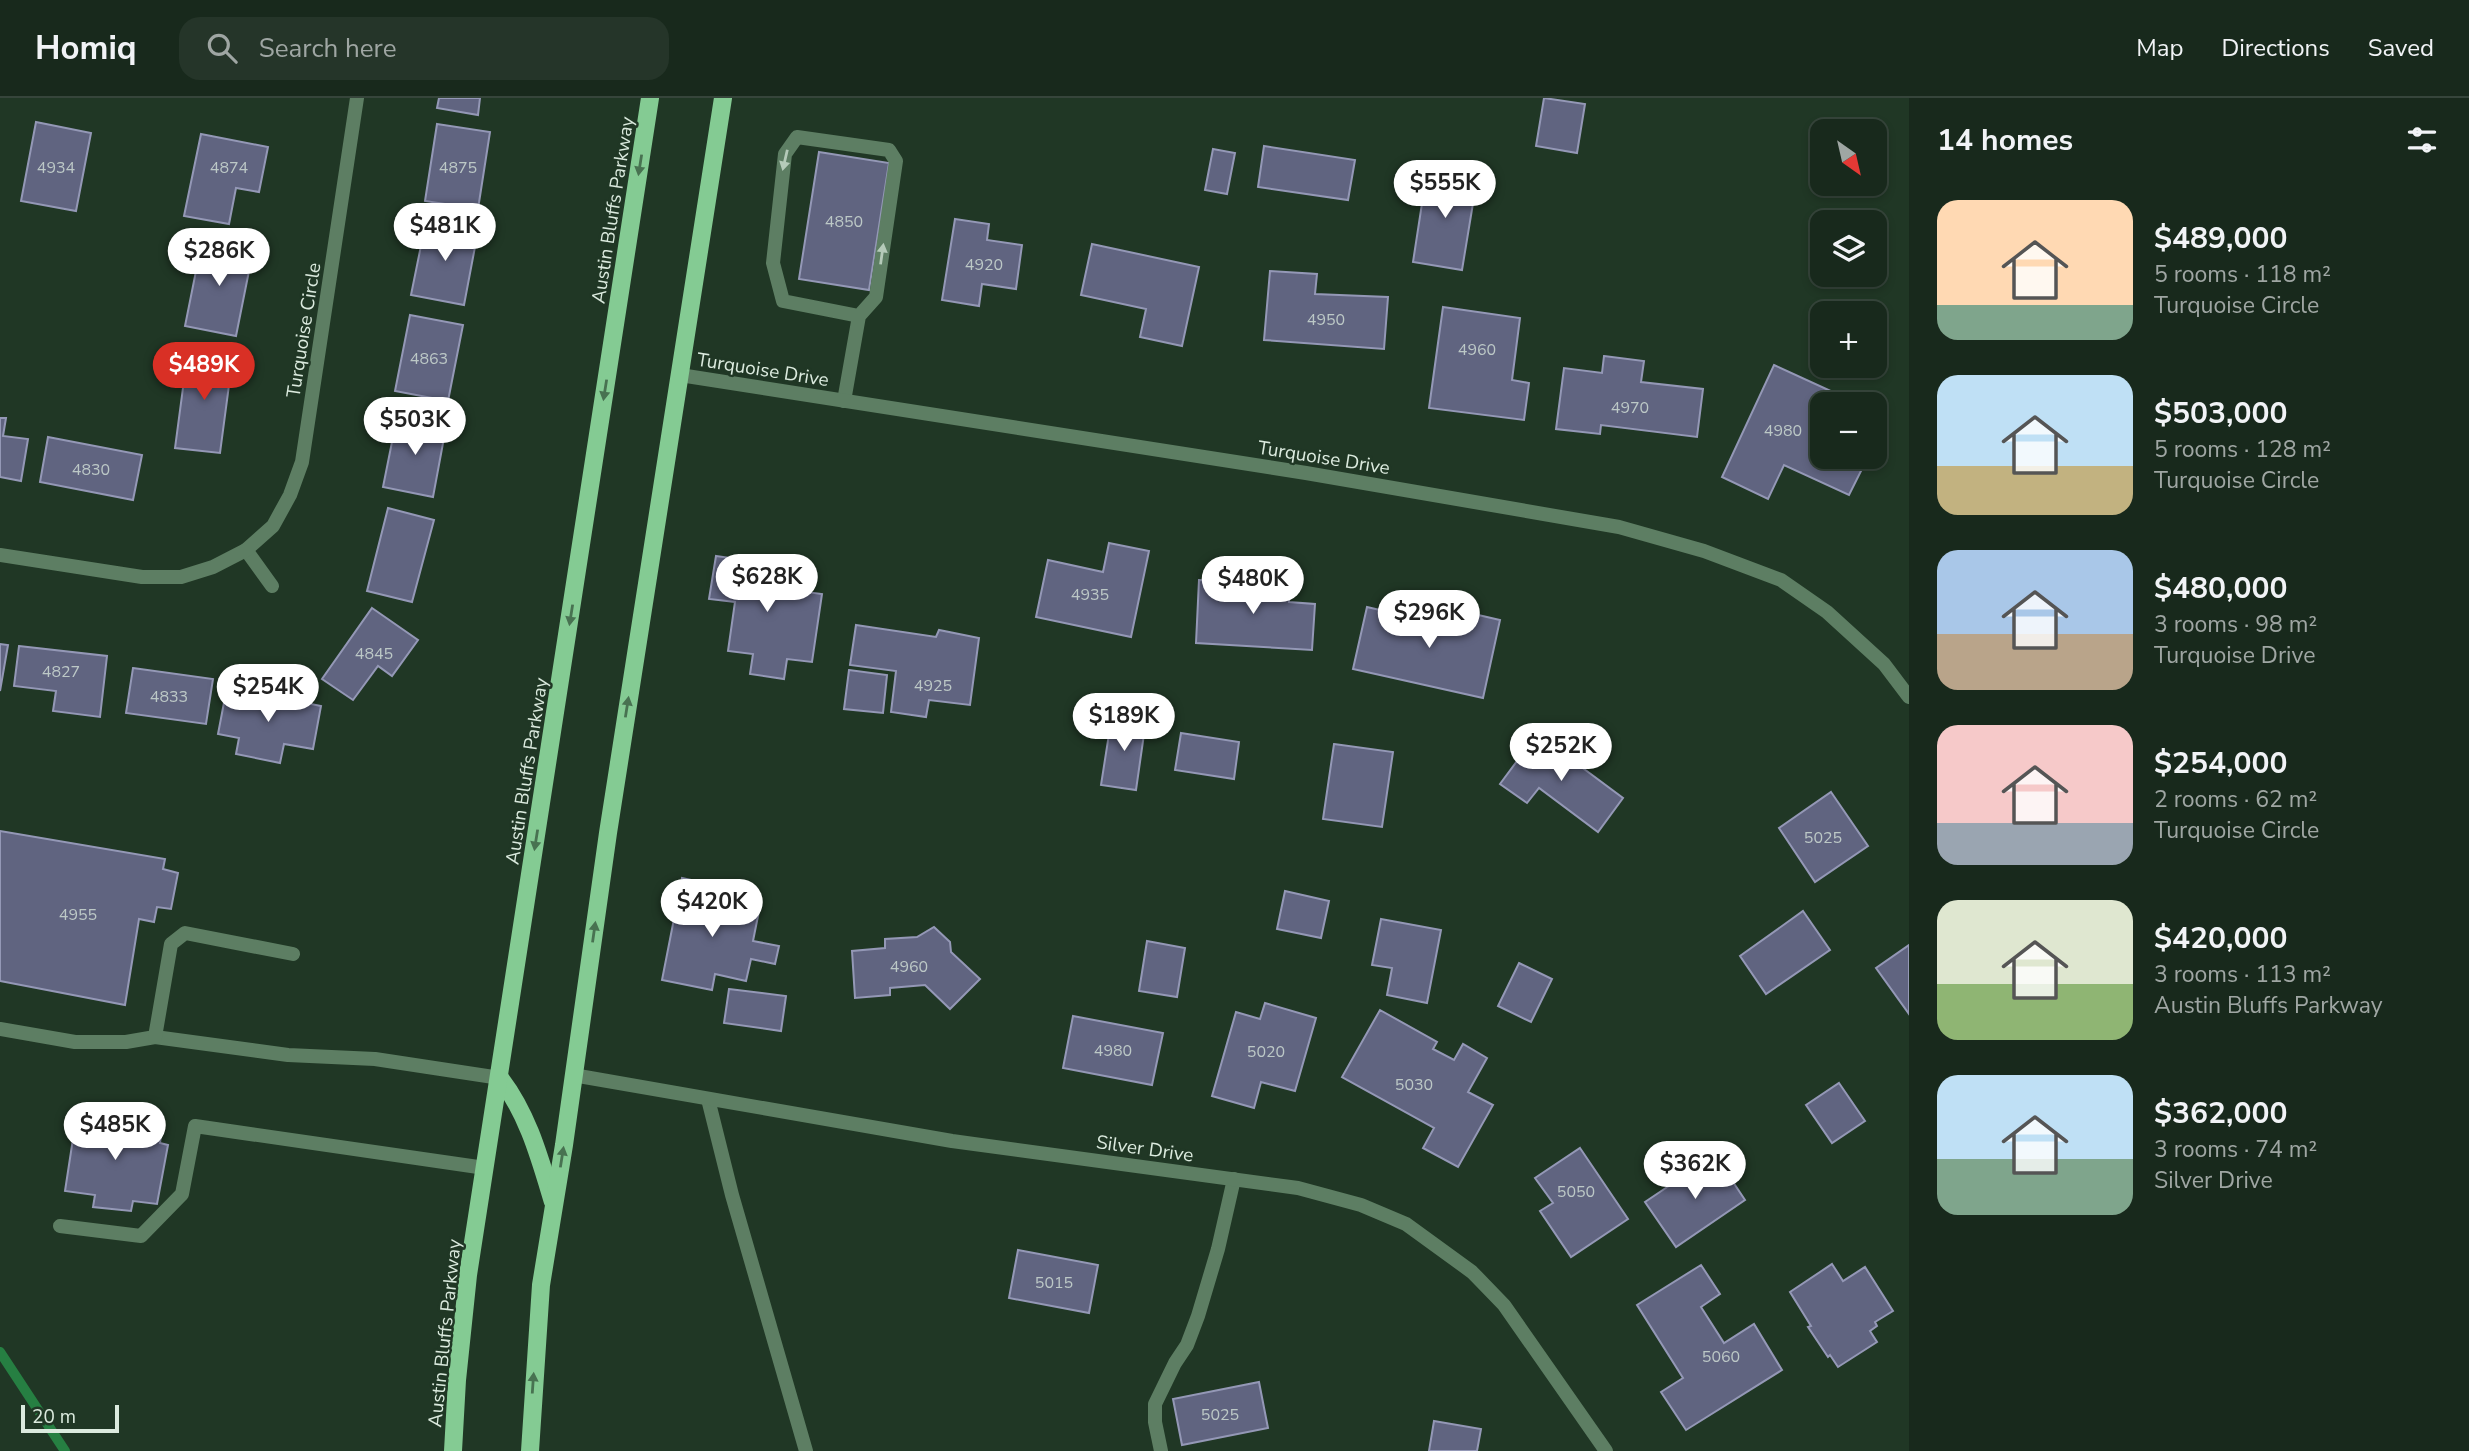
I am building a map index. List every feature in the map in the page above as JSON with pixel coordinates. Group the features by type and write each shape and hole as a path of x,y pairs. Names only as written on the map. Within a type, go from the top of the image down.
{"main road":[{"name":"Austin Bluffs Parkway","path":"453,1451 468,1275 650,98"},
{"path":"530,1451 541,1285 608,833 723,98"},
{"path":"500,1078 514,1096 525,1120 554,1205"}],"street":[{"name":"Turquoise Circle","path":"0,555 142,577 181,577 213,567 246,550 273,526 290,495 302,462 357,98"},
{"path":"844,401 859,316 876,297 895,161 889,150 797,137 785,154 773,263 783,301 859,316"},
{"name":"Turquoise Drive","path":"680,375 1306,473 1631,530 1704,551 1781,580 1827,612 1885,664 1909,697"},
{"path":"246,550 272,586"},
{"path":"155,1037 171,944 185,933 293,954"},
{"path":"0,1029 75,1042 126,1042 155,1037 288,1055 375,1059 500,1078"},
{"name":"Silver Drive","path":"573,1075 952,1141 1298,1188 1361,1205 1406,1224 1472,1272 1504,1305 1606,1451"},
{"path":"708,1099 732,1195 806,1451"},
{"path":"60,1226 141,1237 182,1194 195,1126 485,1168"},
{"path":"1161,1451 1154,1422 1156,1404 1175,1363 1187,1345 1198,1316 1218,1249 1234,1179"}],"building":[{"path":"439,98 480,98 478,115 437,108"},
{"path":"1544,98 1585,104 1577,153 1536,146"},
{"path":"36,122 91,133 76,211 21,201"},
{"path":"437,124 490,132 478,209 425,201"},
{"path":"201,134 268,147 259,192 236,188 229,224 184,216"},
{"path":"1264,146 1355,160 1348,200 1258,187"},
{"path":"1213,149 1235,153 1227,194 1205,190"},
{"path":"819,152 889,163 869,290 799,279"},
{"path":"1427,171 1477,179 1462,270 1413,262"},
{"path":"955,219 989,224 987,240 1022,245 1016,289 982,284 979,306 942,300"},
{"path":"426,221 478,231 464,305 411,295"},
{"path":"202,241 253,251 236,336 185,326"},
{"path":"1092,244 1199,267 1182,346 1140,337 1146,309 1081,295"},
{"path":"1270,271 1317,274 1315,294 1388,297 1384,349 1264,340"},
{"path":"1443,307 1520,318 1512,380 1529,383 1524,420 1429,408"},
{"path":"410,315 463,325 448,401 395,391"},
{"path":"188,350 233,355 220,453 175,448"},
{"path":"1604,356 1644,361 1641,382 1703,389 1697,437 1601,425 1600,434 1556,429 1564,368 1602,373"},
{"path":"1774,365 1833,392 1810,392 1810,469 1862,469 1849,495 1784,465 1768,499 1722,477"},
{"path":"397,417 446,427 433,497 383,487"},
{"path":"0,418 6,418 3,436 28,439 21,481 0,477"},
{"path":"48,437 142,455 133,500 40,482"},
{"path":"388,508 434,520 412,602 367,591"},
{"path":"1109,543 1149,551 1131,637 1036,617 1048,560 1103,572"},
{"path":"716,556 787,566 784,589 822,594 812,662 787,659 784,679 750,674 753,654 728,651 735,602 709,599"},
{"path":"1199,580 1290,585 1289,602 1315,604 1312,650 1196,643"},
{"path":"1367,607 1445,625 1448,608 1500,620 1483,698 1353,669"},
{"path":"372,608 418,640 392,676 378,666 353,700 322,679"},
{"path":"856,625 936,637 939,630 979,638 970,705 929,700 926,717 891,712 896,671 850,665"},
{"path":"0,644 8,645 0,691"},
{"path":"19,646 107,656 100,717 53,711 56,691 14,686"},
{"path":"133,668 213,679 206,724 126,713"},
{"path":"849,670 887,675 883,713 844,709"},
{"path":"227,687 321,706 313,749 284,744 280,763 236,754 239,738 218,734"},
{"path":"1112,715 1146,720 1136,790 1101,785"},
{"path":"1181,733 1239,742 1234,779 1175,770"},
{"path":"1537,734 1623,798 1598,832 1539,788 1527,803 1500,784"},
{"path":"1334,744 1393,752 1382,827 1323,819"},
{"path":"1831,792 1868,846 1815,882 1779,828"},
{"path":"0,831 165,859 163,869 178,873 171,909 157,907 154,922 139,919 125,1005 0,981"},
{"path":"682,878 719,886 716,903 759,911 753,941 779,946 775,964 751,959 746,981 715,974 712,990 662,980"},
{"path":"1285,891 1329,901 1321,938 1277,929"},
{"path":"1803,911 1830,950 1766,994 1740,956"},
{"path":"1381,919 1441,930 1427,1003 1387,995 1392,968 1372,965"},
{"path":"934,927 950,942 951,952 980,979 950,1009 925,985 890,988 890,995 855,998 852,951 885,948 885,939 917,937"},
{"path":"1147,941 1185,948 1177,997 1139,991"},
{"path":"1909,945 1909,1014 1876,968"},
{"path":"1519,963 1552,979 1531,1022 1498,1006"},
{"path":"729,989 786,996 781,1031 724,1023"},
{"path":"1265,1003 1316,1018 1295,1091 1261,1082 1254,1108 1212,1096 1236,1012 1260,1019"},
{"path":"1380,1010 1437,1042 1433,1049 1454,1060 1463,1044 1487,1058 1468,1092 1493,1105 1458,1167 1423,1148 1434,1128 1342,1077"},
{"path":"1073,1016 1163,1033 1152,1085 1063,1068"},
{"path":"1839,1083 1865,1121 1832,1143 1806,1105"},
{"path":"94,1108 127,1114 124,1128 161,1135 160,1143 168,1145 157,1204 133,1201 131,1211 93,1207 95,1195 65,1191 76,1119 91,1121"},
{"path":"1580,1148 1628,1219 1571,1257 1540,1211 1553,1203 1535,1178"},
{"path":"1715,1155 1745,1200 1676,1247 1645,1202"},
{"path":"1018,1250 1098,1265 1089,1313 1009,1298"},
{"path":"1832,1264 1843,1281 1865,1267 1893,1311 1875,1322 1877,1326 1870,1331 1877,1342 1838,1367 1808,1327 1811,1326 1790,1292"},
{"path":"1701,1265 1720,1294 1701,1307 1724,1343 1754,1324 1782,1370 1686,1430 1661,1392 1683,1378 1637,1305"},
{"path":"1259,1382 1268,1428 1182,1445 1173,1399"},
{"path":"1434,1421 1481,1429 1477,1451 1429,1451"}],"waterway":[{"path":"0,1352 65,1451"}]}
